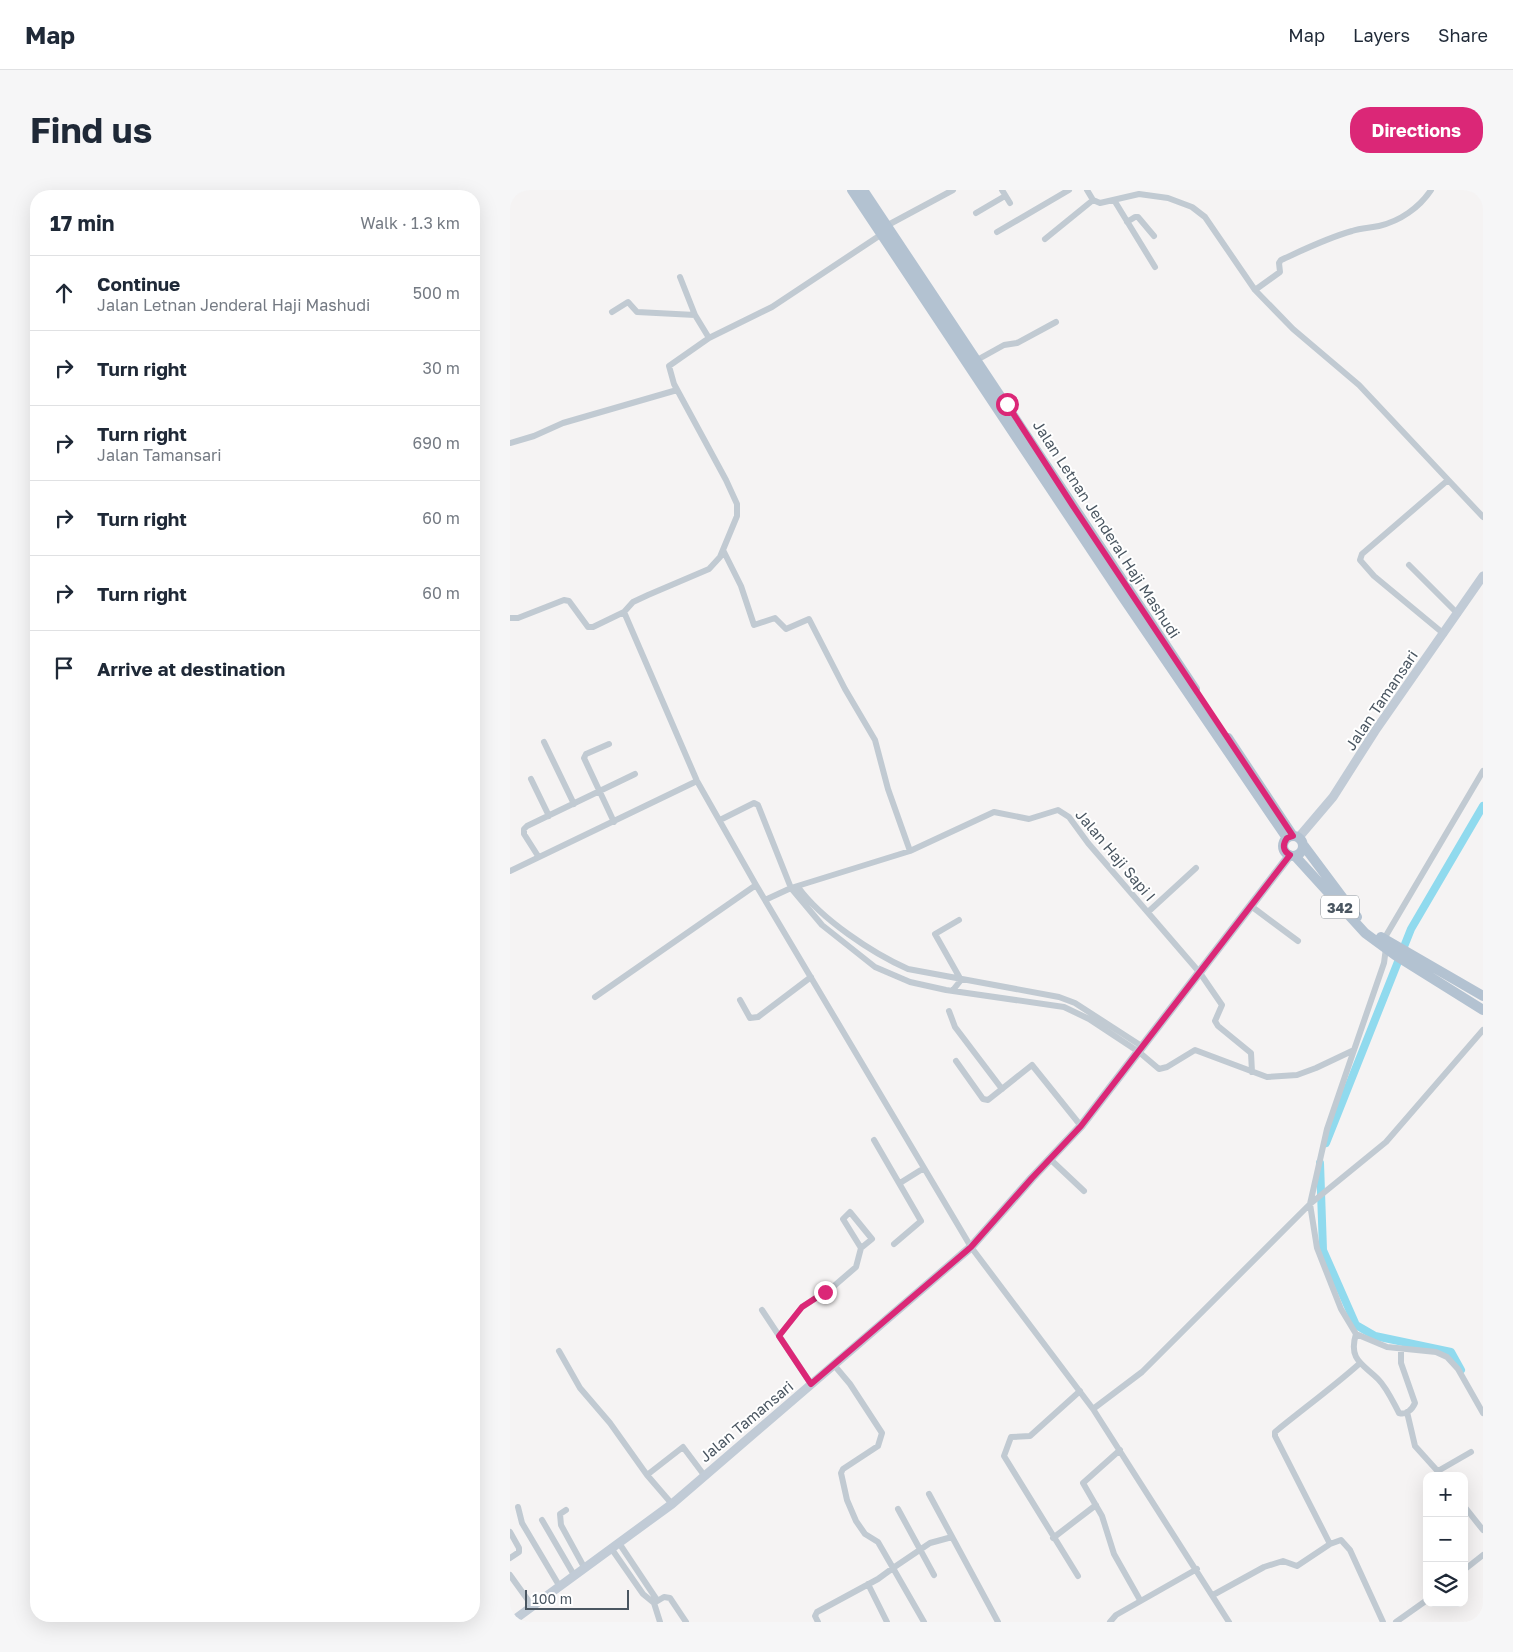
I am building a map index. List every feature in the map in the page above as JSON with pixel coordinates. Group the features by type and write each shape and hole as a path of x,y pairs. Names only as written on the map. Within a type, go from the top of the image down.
{"main road":[{"name":"Jalan Letnan Jenderal Haji Mashudi","path":"852,190 885,230"},
{"name":"Jalan Letnan Jenderal Haji Mashudi","path":"863,190 885,230 1126,594 1296,839 1359,920 1387,945"},
{"name":"Jalan Letnan Jenderal Haji Mashudi","path":"927,294 1007,404 1069,508"},
{"name":"Jalan Tamansari","path":"1296,839 1333,797 1483,576"},
{"path":"1296,839 1301,852 1292,856 1284,850 1296,839"},
{"name":"Jalan Letnan Jenderal Haji Mashudi","path":"1292,856 1353,921 1387,945 1427,969 1483,996"},
{"name":"Jalan Tamansari","path":"511,1622 672,1504 971,1247 1081,1126 1251,906 1292,856"},
{"name":"Jalan Letnan Jenderal Haji Mashudi","path":"1427,969 1483,1010"}],"street":[{"path":"510,618 518,618 564,600 569,601 588,626 593,627 624,612 633,602 709,569 720,557 737,516 737,504 708,445 677,390 669,366 709,338 772,307 885,230 953,190"},
{"path":"997,232 1070,190"},
{"path":"1087,190 1093,200 1100,203 1139,194 1168,198 1192,207 1204,217 1255,290 1293,330 1359,385 1483,516"},
{"path":"1255,290 1280,272 1279,264 1281,260 1312,245 1354,230 1380,226 1403,216 1422,203 1432,190"},
{"path":"976,214 1004,193 1010,203"},
{"path":"1045,239 1093,200"},
{"path":"1114,200 1155,267"},
{"path":"1127,222 1138,217 1154,236"},
{"path":"680,277 695,314 709,338"},
{"path":"612,312 628,302 637,312 695,314"},
{"path":"976,360 1004,345 1017,343 1056,322"},
{"path":"510,443 534,436 563,423 677,390"},
{"path":"1444,634 1374,576 1360,560 1362,554 1448,480"},
{"path":"723,550 741,586 754,625 775,618 786,629 810,619 845,689 875,740 888,789 910,851"},
{"path":"1408,565 1458,614"},
{"path":"624,612 697,781 756,885 971,1247 1093,1409 1229,1622"},
{"path":"544,742 574,804"},
{"path":"609,744 584,756 614,822"},
{"path":"1483,771 1387,945 1384,963 1327,1129 1312,1202 1317,1248 1341,1309 1356,1334 1374,1344 1401,1350 1436,1352 1446,1357 1458,1369 1483,1413"},
{"path":"538,856 524,834 524,829 635,774"},
{"path":"531,779 550,816"},
{"path":"510,870 697,781"},
{"path":"720,820 754,803 758,805 794,888 822,925 875,967 910,982 987,997 1064,1006 1141,1049"},
{"name":"Jalan Haji Sapi I","path":"766,900 794,888 910,851 994,812 1029,819 1058,810 1069,817 1088,842 1200,972 1222,1004 1215,1021 1218,1026 1251,1053 1252,1072"},
{"path":"1148,912 1196,868"},
{"path":"595,997 756,885"},
{"path":"794,888 827,918 894,963 919,973 1020,988 1059,997 1075,1003 1141,1049 1159,1069 1167,1067 1195,1050 1267,1077 1297,1074 1316,1068 1354,1050"},
{"path":"1251,906 1298,941"},
{"path":"959,920 935,934 961,980"},
{"path":"740,1000 750,1018 758,1018 811,977"},
{"path":"953,990 961,980"},
{"path":"949,1011 955,1026 1002,1090"},
{"path":"1093,1409 1142,1372 1312,1202 1386,1142 1483,1030"},
{"path":"956,1060 983,1099 988,1100 1032,1065 1081,1126"},
{"path":"874,1140 921,1221 894,1244"},
{"path":"1050,1159 1084,1191"},
{"path":"900,1183 924,1168"},
{"path":"779,1336 802,1307 834,1286 856,1267 861,1248 872,1239 850,1212 843,1219 861,1248"},
{"path":"762,1310 811,1384"},
{"path":"1356,1334 1354,1348 1359,1364 1379,1380 1399,1413 1407,1412 1415,1403 1402,1368 1401,1350"},
{"path":"558,1350 580,1388 610,1423 647,1476 672,1504"},
{"path":"1330,1544 1274,1436 1290,1420 1328,1392 1359,1364"},
{"path":"834,1365 864,1404 882,1433 878,1446 843,1469 840,1477 856,1521 865,1534 878,1542 924,1622"},
{"path":"1078,1576 1005,1459 1005,1450 1011,1437 1030,1436 1080,1391"},
{"path":"1407,1412 1415,1446 1438,1472"},
{"path":"647,1476 683,1447 704,1475"},
{"path":"1120,1450 1083,1480 1102,1516 1110,1546 1140,1600"},
{"path":"1443,1472 1471,1452"},
{"path":"929,1494 998,1622"},
{"path":"1053,1538 1096,1505"},
{"path":"518,1507 522,1523 560,1587"},
{"path":"898,1509 934,1574"},
{"path":"566,1510 560,1514 561,1525 584,1567"},
{"path":"1468,1511 1483,1530"},
{"path":"542,1520 574,1575"},
{"path":"510,1532 519,1548 519,1552 510,1558"},
{"path":"818,1622 815,1616 816,1612 868,1584 920,1549 952,1537"},
{"path":"1214,1596 1264,1566 1283,1561 1296,1566 1330,1544 1342,1540 1381,1621"},
{"path":"615,1545 643,1594 655,1602 660,1622"},
{"path":"1468,1567 1483,1555"},
{"path":"1110,1622 1116,1615 1140,1600 1197,1570"},
{"path":"510,1575 533,1607"},
{"path":"868,1584 888,1622"},
{"path":"655,1602 664,1597 670,1598 686,1622"},
{"path":"1396,1622 1423,1603"}],"waterway":[{"path":"1326,1143 1411,929 1483,806"},
{"path":"1320,1163 1323,1250 1356,1325 1375,1336 1451,1352 1461,1370"}],"route":[{"path":"825,1292 802,1307 779,1336 811,1384 971,1247 1081,1126 1290,855 1286,853 1283,845 1287,838 1293,836 1007,404"}]}
